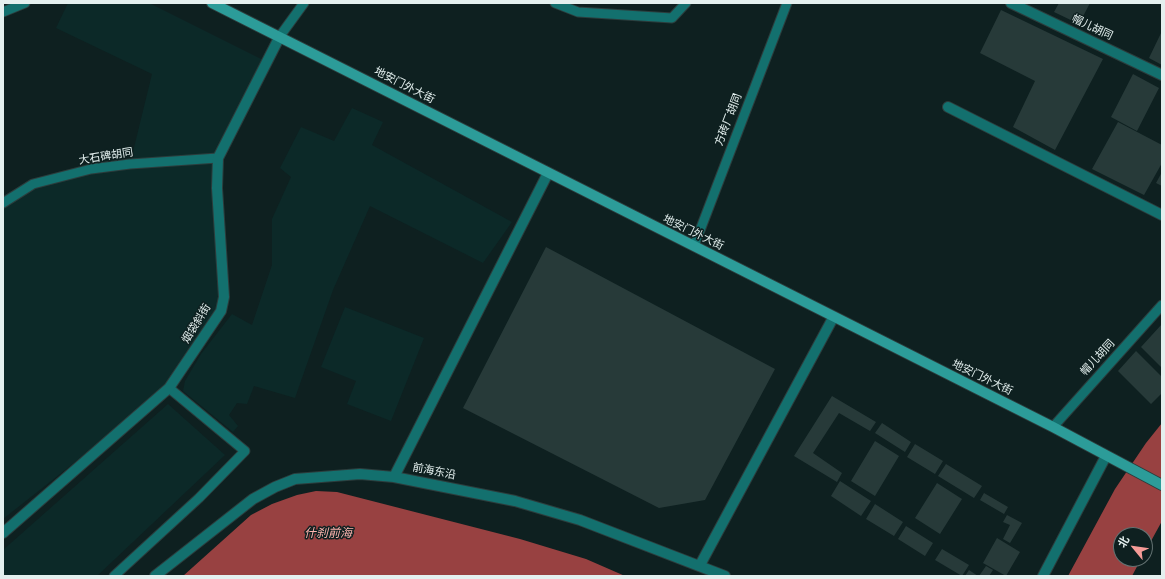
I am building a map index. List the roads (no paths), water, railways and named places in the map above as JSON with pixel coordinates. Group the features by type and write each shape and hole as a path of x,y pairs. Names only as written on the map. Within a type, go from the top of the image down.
{"main road":[{"name":"地安门外大街","path":"212,3 280,36 833,318 1053,427 1162,485"}],"street":[{"name":"帽儿胡同","path":"1011,3 1162,75"},
{"name":"烟袋斜街","path":"3,533 169,388 221,311 224,297 217,188 218,158 280,36"},
{"path":"948,107 1162,215"},
{"path":"394,477 548,173"},
{"path":"700,565 833,318"},
{"path":"1043,576 1106,456"},
{"name":"前海东沿","path":"155,576 252,499 275,487 295,479 360,474 394,477 515,502 572,518 700,565 725,576"}],"lane":[{"path":"3,12 25,3"},
{"path":"280,36 304,3"},
{"path":"554,3 578,12 672,18 686,3"},
{"name":"方砖厂胡同","path":"694,246 787,3"},
{"name":"大石碑胡同","path":"3,203 33,184 90,169 130,164 218,158"},
{"name":"帽儿胡同","path":"1053,427 1162,305"},
{"path":"114,576 199,498 245,451 169,388"}],"water":[{"path":"1162,423 1162,521 1153,537 1153,527 1113,527 1113,567 1137,567 1132,576 1068,576 1115,489 1146,443"},
{"name":"什刹前海","path":"316,491 337,492 520,539 586,559 625,576 183,576 251,515 272,504 297,495"}]}
